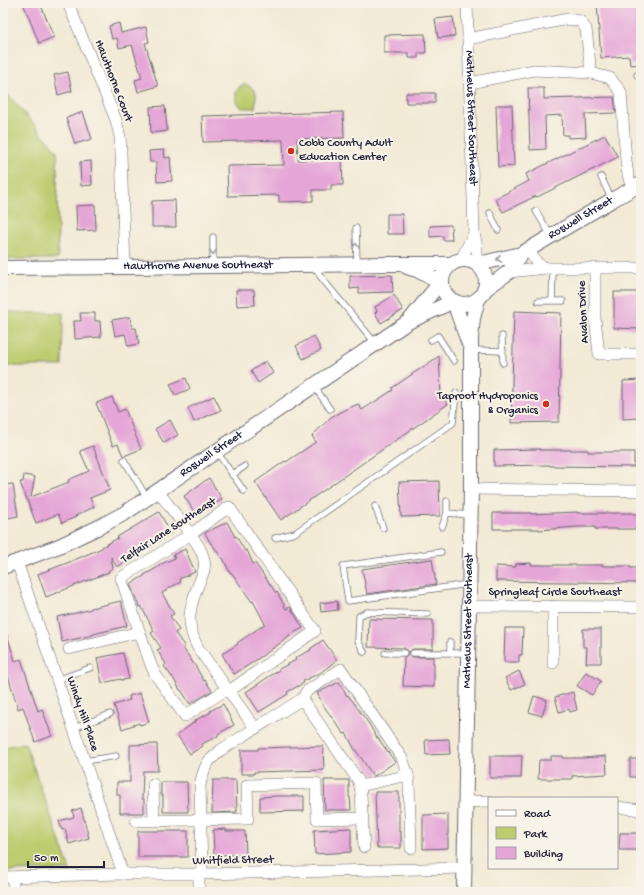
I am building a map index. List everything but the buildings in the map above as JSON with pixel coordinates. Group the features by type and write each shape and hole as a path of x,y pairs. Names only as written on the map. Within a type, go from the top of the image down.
{"street":[{"name":"Hawthorne Court","path":"68,3 116,120 120,137 125,267"},
{"name":"Mathews Street Southeast","path":"467,3 474,233 477,247 477,264"},
{"path":"468,39 568,19 580,21 586,29 591,73"},
{"path":"470,82 534,70 591,73 610,78 621,92 628,175 636,187"},
{"name":"Roswell Street","path":"477,264 525,252 636,187"},
{"name":"Mathews Street Southeast","path":"456,262 474,233"},
{"path":"525,252 538,264 550,269"},
{"name":"Roswell Street","path":"481,294 509,272 525,252"},
{"path":"467,260 477,264 481,268 486,278 486,284 481,294 473,302 467,303 455,301 447,295 444,290 442,279 444,274 456,262 467,260"},
{"name":"Hawthorne Avenue Southeast","path":"3,268 456,262"},
{"name":"Hawthorne Avenue Southeast","path":"393,264 417,270 434,279 442,279"},
{"path":"509,272 550,269 641,268"},
{"name":"Avalon Drive","path":"595,269 595,318 599,354 641,354"},
{"name":"Roswell Street","path":"408,322 442,279"},
{"name":"Mathews Street Southeast","path":"464,892 471,489 471,350 472,325 481,294"},
{"name":"Mathews Street Southeast","path":"455,301 457,311 471,350"},
{"name":"Roswell Street","path":"3,567 79,538 125,513 408,322 455,301"},
{"path":"471,489 641,491"},
{"path":"153,495 190,534 202,554 205,566 204,573 193,598 189,614 191,631 198,648 255,728"},
{"name":"Telfair Lane Southeast","path":"229,507 315,631 228,690 185,716 155,674 139,632 120,578 190,534 229,507"},
{"name":"Windy Hill Place","path":"17,562 123,874"},
{"name":"Springleaf Circle Southeast","path":"469,606 641,606"},
{"path":"553,606 553,663"},
{"path":"69,649 139,632"},
{"path":"199,892 201,821 200,785 205,768 209,761 221,750 302,699 307,691 341,669 402,758 408,775 411,848"},
{"path":"302,699 358,780 360,786 364,847"},
{"path":"360,786 408,775"},
{"path":"136,822 248,819 247,785 316,783 317,819 362,818"},
{"path":"153,784 154,821"},
{"path":"466,802 488,801"},
{"path":"618,807 641,810"},
{"name":"Whitfield Street","path":"8,877 464,868"},
{"path":"8,877 13,892"}],"lane":[{"path":"601,177 612,200"},
{"path":"536,211 551,237"},
{"path":"490,213 498,230"},
{"path":"356,228 356,264"},
{"path":"213,237 213,266"},
{"path":"315,265 320,276 376,344"},
{"path":"550,269 552,301"},
{"path":"538,301 563,301"},
{"path":"431,340 438,336 454,360"},
{"path":"502,336 503,363"},
{"path":"471,350 503,351"},
{"path":"314,386 330,408"},
{"path":"276,538 295,532 453,423 456,393"},
{"path":"216,452 244,492"},
{"path":"124,460 153,495"},
{"path":"232,475 245,466"},
{"path":"442,527 447,513 447,501"},
{"path":"375,506 383,528"},
{"path":"447,513 470,515"},
{"path":"442,552 343,566 348,601 469,584"},
{"path":"446,579 447,587"},
{"path":"364,652 358,641 359,616 367,612 428,614"},
{"path":"450,642 450,653"},
{"path":"385,653 404,653"},
{"path":"413,653 468,653"},
{"path":"57,680 90,668"},
{"path":"74,728 110,714"},
{"path":"84,761 116,756"}],"green space":[{"path":"245,84 256,92 255,108 242,108 236,101 236,92 240,86"},
{"path":"3,89 57,151 58,259 3,259"},
{"path":"3,312 63,313 62,366 3,366"},
{"path":"25,743 70,870 3,871 3,747"}],"place":[{"name":"Cobb County Adult Education Center","path":"291,151"},
{"name":"Taproot Hydroponics & Organics","path":"546,404"}]}
